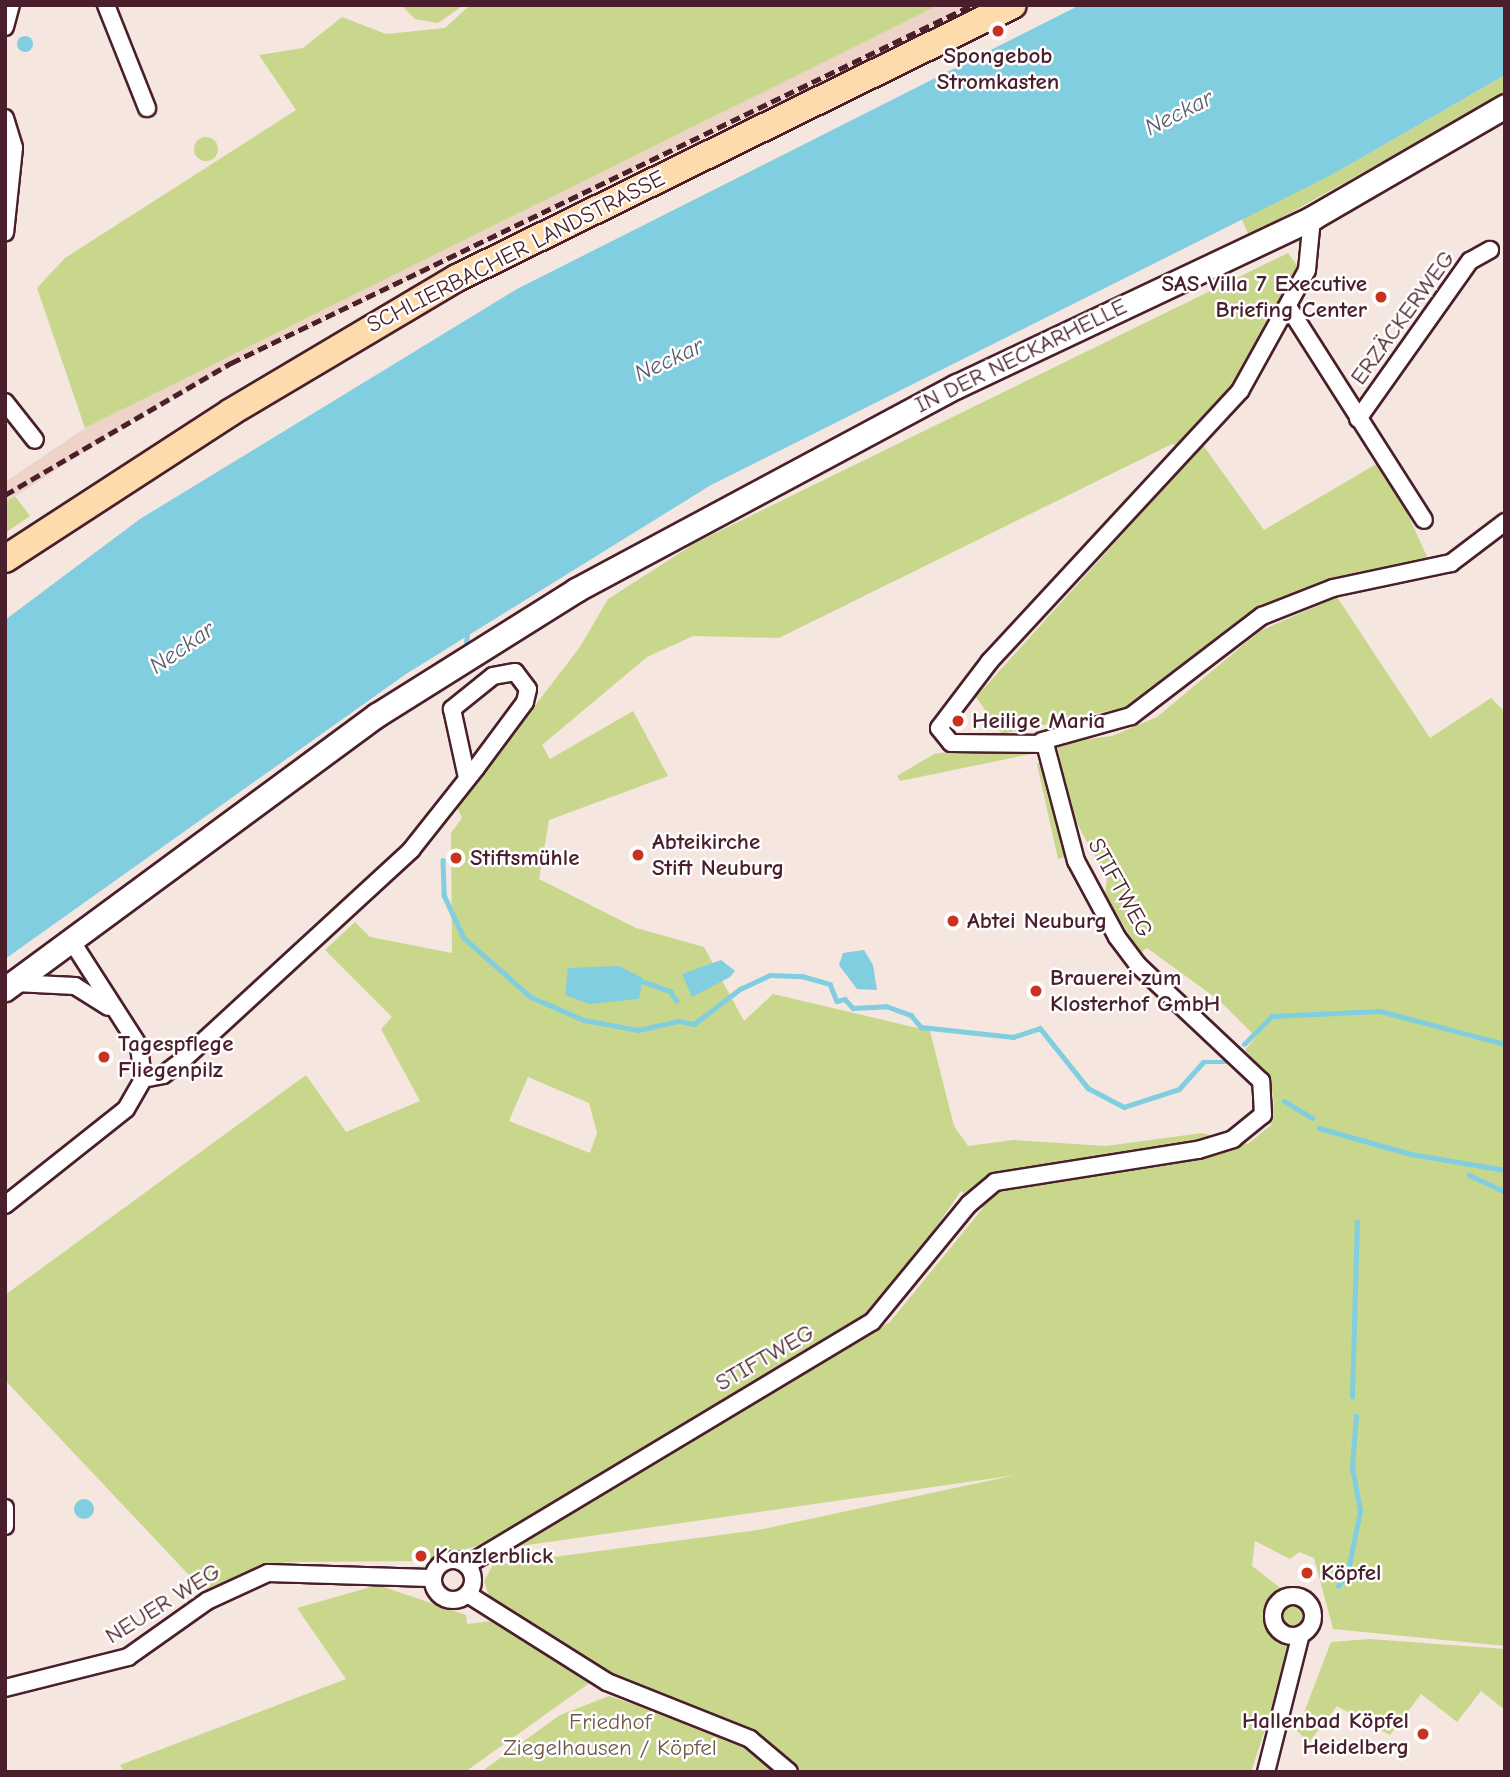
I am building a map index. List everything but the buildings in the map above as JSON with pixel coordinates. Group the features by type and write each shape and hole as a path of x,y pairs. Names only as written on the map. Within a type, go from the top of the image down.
{"main road":[{"name":"SCHLIERBACHER LANDSTRASSE","path":"5,559 435,290 1013,5"},
{"name":"IN DER NECKARHELLE","path":"9,986 377,715 576,590 932,398 1312,218 1505,106"}],"street":[{"path":"5,27 11,5"},
{"path":"106,5 147,108"},
{"path":"5,118 14,148 5,233"},
{"path":"1312,218 1313,253 1289,308 1221,415 990,661 939,728 942,739 958,744 1042,741 1139,712 1270,612 1333,588 1451,563 1505,522"},
{"name":"ERZÄCKERWEG","path":"1358,419 1470,261 1490,250"},
{"name":"ERZÄCKERWEG","path":"1289,308 1424,520"},
{"path":"5,402 35,440"},
{"path":"143,1079 163,1075 184,1059 370,891 467,778 525,702 523,677 505,671 454,704 453,729 467,778"},
{"name":"STIFTWEG","path":"430,1578 447,1563 467,1565 872,1322 968,1205 995,1182 1198,1150 1233,1139 1260,1119 1267,1102 1261,1081 1138,965 1117,937 1076,861 1042,741"},
{"path":"5,1205 125,1109 143,1079 142,1056 71,940"},
{"path":"9,986 75,986 118,1014"},
{"path":"5,1508 5,1526"},
{"path":"467,1565 473,1579 468,1595"},
{"name":"NEUER WEG","path":"5,1688 117,1661 225,1590 274,1571 430,1578"},
{"path":"430,1578 445,1595 468,1595 607,1682 750,1739 789,1772"},
{"path":"1271,1770 1301,1634"}],"shaded area":[{"path":"939,5 982,5 243,360 139,416 5,503 5,482 85,428"}],"green space":[{"path":"401,5 464,5 438,23 415,19"},
{"path":"470,5 939,5 85,428 37,288 65,258 296,110 259,55 303,48 342,17 386,34 445,28"},
{"path":"1505,75 1505,93 1249,236 1241,217 1335,173"},
{"path":"206,137 215,140 218,149 215,158 206,161 197,158 194,149 197,140"},
{"path":"1288,253 1299,268 1236,383 1182,447 1172,444 779,638 693,636 647,657 542,745 550,759 633,711 668,776 549,820 539,879 636,928 704,947 744,1021 773,994 930,1031 954,1126 968,1146 1013,1140 1106,1146 1202,1133 1248,1144 1271,1125 1274,1103 1270,1077 1245,1050 1256,1037 1220,1001 1147,948 1140,953 1105,894 1107,879 1070,810 1057,743 1112,736 1157,717 1260,631 1337,597 1430,738 1491,698 1505,712 1505,1646 1333,1629 1314,1558 1299,1552 1290,1559 1255,1541 1252,1566 1283,1590 1269,1601 1265,1623 1291,1651 1251,1772 801,1772 751,1732 615,1680 489,1596 484,1581 493,1565 758,1530 1016,1475 500,1549 890,1322 983,1208 961,1191 902,1277 868,1312 487,1543 426,1561 285,1562 204,1591 5,1380 5,1295 306,1075 346,1132 420,1101 381,1029 392,1017 325,950 355,922 370,937 452,953 451,833 462,818 457,807 580,647 608,599 697,542","holes":["528,1077 589,1103 597,1133 590,1153 509,1121"]},
{"path":"1203,445 1264,530 1383,460 1429,561 1336,577 1252,613 1126,707 1002,734 976,697"},
{"path":"15,496 30,516 5,533 5,503"},
{"path":"984,746 1036,753 900,781 897,776 934,754"},
{"path":"1042,761 1065,857 1058,859 1037,764"},
{"path":"378,1585 466,1615 467,1624 501,1620 595,1679 465,1772 124,1772 120,1765 346,1679 297,1608"},
{"path":"1289,1605 1297,1605 1304,1612 1304,1620 1297,1627 1289,1627 1282,1620 1282,1612"},
{"path":"1370,1639 1505,1649 1505,1710 1481,1691 1457,1722 1421,1694 1390,1735 1337,1706 1309,1742 1297,1731 1331,1642"},
{"name":"Friedhof Ziegelhausen / Köpfel","path":"609,1696 735,1739 779,1772 481,1772 560,1715"}],"water":[{"name":"Neckar","path":"1080,5 1505,5 1505,75 1335,173 711,485 406,674 5,959 5,620 140,519 517,289"},
{"path":"25,36 33,44 25,52 17,44"},
{"path":"864,950 873,965 877,990 857,989 839,965 843,953"},
{"path":"721,960 735,971 730,977 692,997 682,974"},
{"path":"619,966 643,978 639,999 589,1004 565,995 568,968"},
{"path":"84,1499 91,1502 94,1509 91,1516 84,1519 77,1516 74,1509 77,1502"}],"waterway":[{"path":"466,642 467,636"},
{"path":"443,860 444,895 464,938 531,997 584,1020 638,1030 679,1021 694,1024 740,989 770,975 802,976 830,984 837,1001 845,999 853,1008 886,1006 911,1015 921,1027 1013,1037 1040,1028 1088,1088 1124,1107 1179,1089 1203,1062 1226,1062"},
{"path":"644,982 670,991 677,1001"},
{"path":"1244,1044 1272,1016 1380,1011 1505,1044"},
{"path":"1284,1101 1312,1118"},
{"path":"1319,1128 1411,1154 1505,1170"},
{"path":"1469,1175 1505,1192"},
{"path":"1352,1397 1357,1222"},
{"path":"1338,1586 1347,1576 1360,1511 1352,1467 1356,1416"}],"railway":[{"path":"5,495 231,363 972,5"}],"place":[{"name":"Spongebob Stromkasten","path":"998,31"},
{"name":"SAS Villa 7 Executive Briefing Center","path":"1381,297"},
{"name":"Heilige Maria","path":"958,721"},
{"name":"Abteikirche Stift Neuburg","path":"638,855"},
{"name":"Stiftsmühle","path":"456,858"},
{"name":"Abtei Neuburg","path":"953,921"},
{"name":"Brauerei zum Klosterhof GmbH","path":"1036,991"},
{"name":"Tagespflege Fliegenpilz","path":"104,1057"},
{"name":"Kanzlerblick","path":"421,1556"},
{"name":"Köpfel","path":"1307,1573"},
{"name":"Hallenbad Köpfel Heidelberg","path":"1423,1734"}]}
